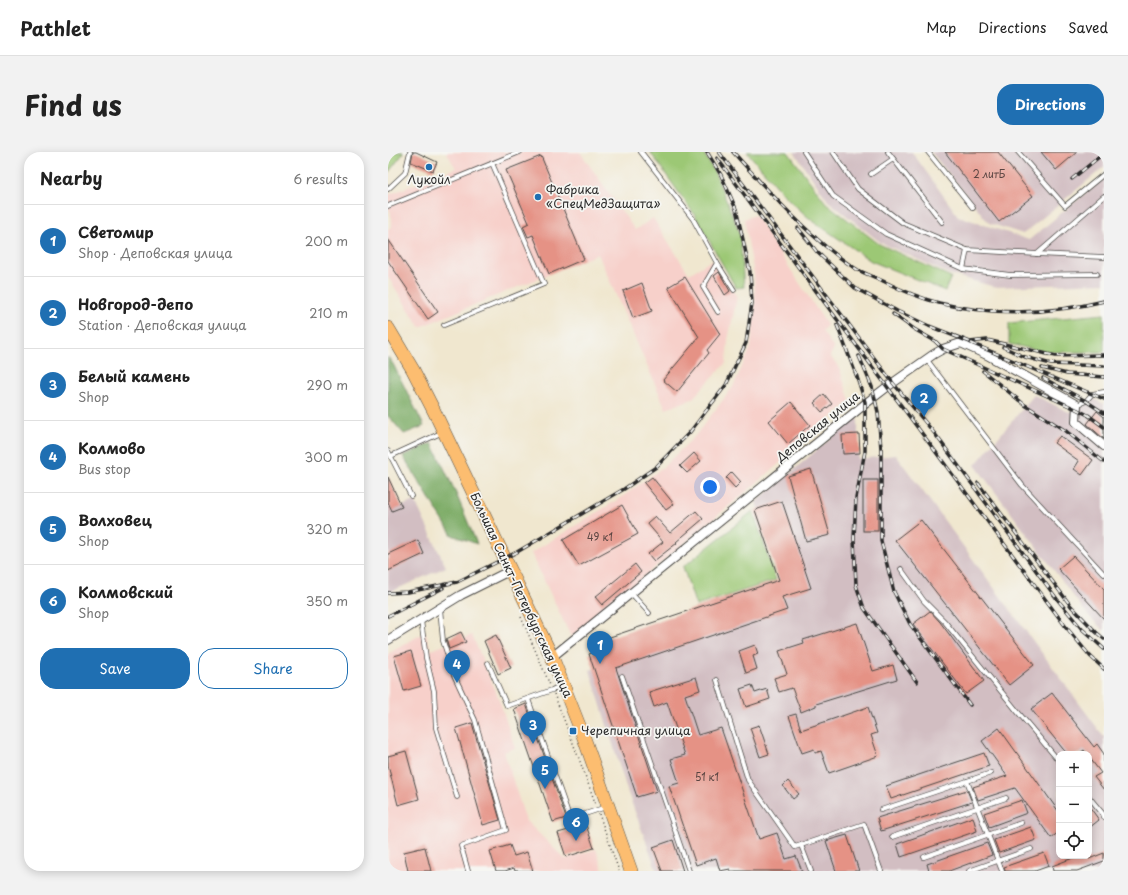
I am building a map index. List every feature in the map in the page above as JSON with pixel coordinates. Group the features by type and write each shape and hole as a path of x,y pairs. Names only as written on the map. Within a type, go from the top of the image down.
{"main road":[{"name":"Большая Санкт-Петербургская улица","path":"388,328 413,370 444,432 552,657 558,687 582,732 603,808 631,871"}],"street":[{"name":"Деповская улица","path":"552,657 865,404 887,387 943,349 961,343 987,355 1078,405"},
{"path":"1078,405 1076,422 1104,446"},
{"path":"388,640 461,595 511,570"}],"lane":[{"path":"388,189 405,172 410,152"},
{"path":"388,206 520,152"},
{"path":"641,152 693,219 717,263 734,290"},
{"path":"804,152 833,196 886,234 963,269 1010,275 1097,274"},
{"path":"833,152 858,188 903,223 967,250 1104,258"},
{"path":"888,152 942,222"},
{"path":"928,152 972,208"},
{"path":"1018,152 1065,206 1104,174"},
{"path":"871,174 893,159"},
{"path":"444,325 544,284 492,163"},
{"path":"1037,254 1104,196"},
{"path":"963,269 967,250"},
{"path":"717,263 703,287 718,312"},
{"path":"927,360 1022,486 1104,574"},
{"path":"1078,405 1092,394 1104,392"},
{"path":"391,456 444,432"},
{"path":"388,451 411,496"},
{"path":"901,569 924,601 945,622 1056,758"},
{"path":"631,593 649,613"},
{"path":"440,608 443,641 454,675 475,720 506,830 461,846 468,871"},
{"path":"421,620 426,658 434,691 436,728 457,796"},
{"path":"488,662 507,706 558,687"},
{"path":"622,676 689,871"},
{"path":"717,680 748,780 795,847 864,824 881,871"},
{"path":"528,699 570,819 603,808"},
{"path":"881,810 991,773"},
{"path":"968,781 1002,871"},
{"path":"892,837 1006,798"},
{"path":"1092,801 1104,816"},
{"path":"924,857 1021,824"},
{"path":"801,845 811,871"},
{"path":"969,871 1031,849"}],"path":[{"path":"521,617 558,687 578,756 603,808 619,871"}],"shaded area":[{"path":"446,152 580,152 635,230 653,218 689,274 712,260 737,297 728,340 726,363 692,399 666,409 598,254 420,327 388,277 388,229 391,227 391,213 388,207 388,195 456,168"},
{"path":"794,152 912,152 958,216 1029,240 1104,178 1104,283 995,287 949,274 880,242 828,201"},
{"path":"931,152 1104,152 1104,167 1023,234 989,223"},
{"path":"755,215 827,325 822,331 834,348 830,356 839,367 850,401 765,476 571,637 531,553 622,497 661,469 695,436 733,387 751,347 755,303 754,274 744,219"},
{"path":"1034,395 1071,413 1094,399 1104,404 1104,631 1087,614 975,465"},
{"path":"858,415 858,459 896,455 1104,737 1104,871 657,871 628,793 590,670 784,599 756,502"},
{"path":"388,477 402,506 415,501 446,567 388,593"},
{"path":"425,632 431,650 472,635 499,699 515,748 504,752 526,821 565,859 596,849 603,871 388,871 388,654"}],"green space":[{"path":"388,152 403,152 388,173"},
{"path":"650,152 703,152 715,173 740,234 744,287 736,288 694,214"},
{"path":"747,152 788,152 826,203 879,244 951,277 945,291 871,261 810,219 786,197"},
{"path":"1104,314 1104,352 1046,352 1009,344 1009,323"},
{"path":"388,357 424,426 404,434 388,416"},
{"path":"432,443 455,491 477,544 452,535 403,456"},
{"path":"753,511 776,580 696,606 683,567"}],"building":[{"path":"413,152 437,162 433,171 411,162"},
{"path":"945,152 998,152 1033,196 999,222"},
{"path":"1041,152 1077,152 1056,170"},
{"name":"Фабрика «СпецМедЗащита»","path":"541,156 584,259 549,274 533,235 528,237 523,226 529,223 506,170"},
{"path":"388,239 438,312 428,319 388,261"},
{"path":"719,272 730,291 725,295 714,276"},
{"path":"685,277 720,334 707,350 709,353 677,392 663,380 699,337 668,287"},
{"path":"642,283 652,311 633,318 623,291"},
{"path":"824,394 832,404 822,412 814,403"},
{"path":"791,402 810,425 788,444 769,421"},
{"path":"1097,411 1104,417 1104,439 1087,424"},
{"path":"859,434 860,453 843,454 842,435"},
{"path":"1060,436 1093,460 1082,475 1074,469 1079,461 1054,443"},
{"path":"694,453 701,461 687,473 680,466"},
{"path":"811,469 830,535 806,541 788,476"},
{"path":"732,472 741,482 735,488 726,478"},
{"path":"388,477 402,507 392,511 388,502"},
{"path":"652,477 674,504 666,510 644,483"},
{"path":"863,480 878,480 878,531 863,531"},
{"path":"782,501 811,588 782,597 787,610 616,668 657,791 637,797 589,654 607,647 604,639 779,580 755,510"},
{"path":"622,505 638,534 579,566 563,540"},
{"path":"696,511 703,519 676,542 677,543 654,561 648,554 663,542 647,523 655,516 670,533"},
{"path":"921,520 1034,665 1009,685 895,540"},
{"path":"418,540 424,554 388,571 388,554"},
{"path":"1073,556 1104,589 1104,619 1058,569"},
{"path":"635,564 641,572 602,605 595,597"},
{"path":"930,611 984,681 966,694 913,624"},
{"path":"857,623 873,671 893,665 897,679 816,704 816,706 801,712 792,688 779,692 774,678 787,674 779,651 804,643 803,640"},
{"path":"461,632 466,642 449,649 446,639"},
{"path":"496,635 511,668 498,674 484,641"},
{"path":"755,645 758,654 753,656 757,669 746,673 739,651"},
{"path":"411,651 421,686 404,691 394,656"},
{"path":"696,677 700,690 685,695 698,735 721,728 759,839 777,833 786,859 796,856 802,871 730,871 730,869 720,871 716,858 696,865 669,786 679,783 671,759 685,755 667,702 654,707 649,692"},
{"path":"752,685 755,693 767,689 770,699 746,707 740,689"},
{"path":"1052,693 1094,747 1097,744 1104,754 1104,790 1094,777 1101,773 1092,761 1092,751 1065,751 1031,709"},
{"path":"526,704 566,818 553,822 514,709"},
{"path":"868,707 877,733 871,735 878,756 829,773 821,751 815,753 814,749 802,753 789,716 796,714 801,730"},
{"path":"472,723 500,820 483,825 456,728"},
{"path":"759,725 769,754 760,757 750,728"},
{"path":"999,728 1056,808 1056,834 1051,838 1015,788 978,800 973,787 1007,776 982,741"},
{"path":"406,751 419,799 398,805 388,765 388,756"},
{"path":"984,753 989,766 891,799 886,786"},
{"path":"788,781 799,794 793,799 783,786"},
{"path":"967,790 972,802 881,831 877,818"},
{"path":"1022,800 1027,813 989,827 984,813"},
{"path":"1092,810 1099,820 1092,826"},
{"path":"973,817 977,831 901,857 897,844"},
{"path":"586,825 594,848 566,857 558,833"},
{"path":"1031,827 1036,840 999,853 994,840"},
{"path":"847,835 859,871 836,871 826,841"},
{"path":"673,840 683,871 662,871 653,847"},
{"path":"987,843 992,855 949,871 929,871 927,864"},
{"path":"510,845 514,856 527,852 533,871 515,871 514,868 505,871 496,871 490,851"},
{"path":"425,847 431,871 408,871 404,852"},
{"path":"1044,853 1049,866 1035,871 1005,871 1004,867"},
{"path":"1104,853 1104,861 1077,871 1053,871 1052,866 1070,859 1092,858"}],"railway":[{"path":"388,593 408,592 457,582 517,552 624,489 656,467 690,432 726,385 746,343 752,303 750,272 736,209 721,175 707,152"},
{"path":"719,152 893,383 935,434 1057,599 1081,628 1104,649"},
{"path":"733,152 788,212 832,252 858,270 911,294 939,303 1001,312 1063,309 1104,301"},
{"path":"1072,179 1104,153"},
{"path":"717,158 1066,627 1090,656 1104,669"},
{"path":"798,228 817,252 855,288 897,311 929,326 970,342 987,340 1056,356 1104,355"},
{"path":"893,314 939,345"},
{"path":"837,325 865,402 865,451 856,498 854,538 856,585 864,608 917,682"},
{"path":"935,341 943,349 1076,409 1088,415 1104,427"},
{"path":"971,343 1104,399"},
{"path":"1003,347 1025,357 1051,364 1104,366"},
{"path":"859,356 872,387 878,412 881,449 881,541 894,592 910,624 970,705"},
{"path":"1042,368 1067,374 1104,377"},
{"path":"983,371 1025,405 1066,431 1104,462"},
{"path":"1043,378 1086,401 1104,413"},
{"path":"978,483 1071,606 1104,639"},
{"path":"388,616 443,588"}],"place":[{"name":"Лукойл","path":"429,167"},
{"name":"Фабрика «СпецМедЗащита»","path":"538,197"},
{"name":"Новгород-депо","path":"924,417"},
{"name":"Светомир","path":"600,664"},
{"name":"Колмово","path":"457,683"},
{"name":"Черепичная улица","path":"573,731"},
{"name":"Белый камень","path":"533,744"},
{"name":"Волховец","path":"545,789"},
{"name":"Колмовский","path":"576,841"}]}
